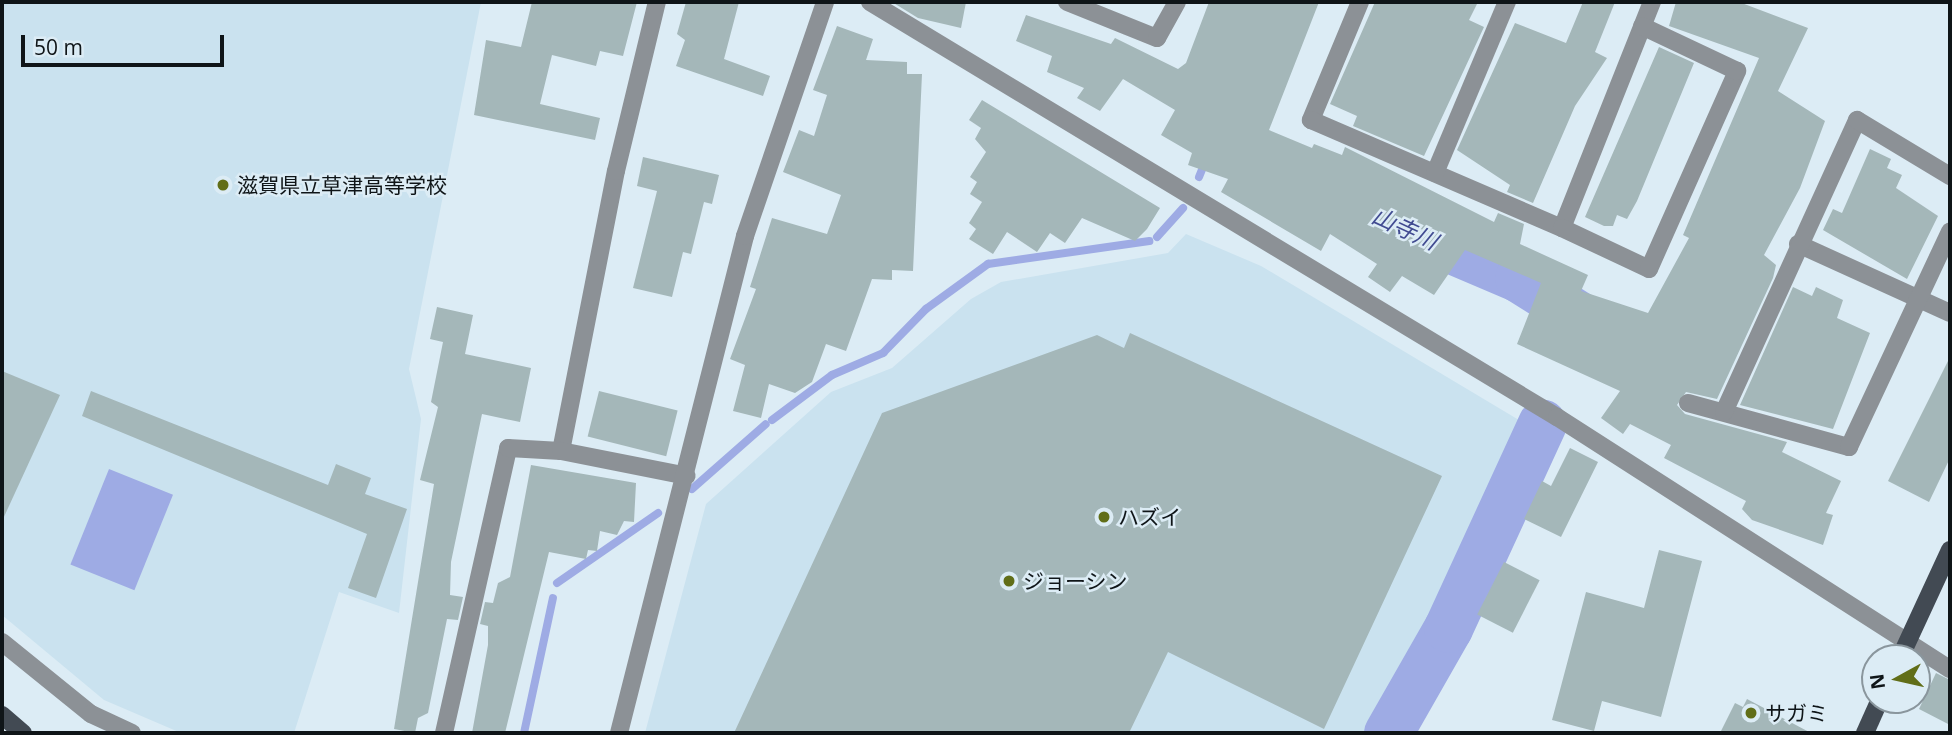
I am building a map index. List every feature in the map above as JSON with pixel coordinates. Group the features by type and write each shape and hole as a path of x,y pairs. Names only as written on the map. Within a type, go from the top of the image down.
{"main road":[{"path":"1907,644 1950,550"},
{"path":"1865,733 1874,714"},
{"path":"2,715 23,733"}],"street":[{"path":"561,451 657,2"},
{"path":"619,733 687,476 746,236 825,2"},
{"path":"870,2 1557,417 1891,644"},
{"path":"1067,2 1157,38 1177,2"},
{"path":"1360,2 1311,120 1562,228 1649,269 1737,71 1642,26"},
{"path":"1434,173 1507,2"},
{"path":"1562,228 1652,2"},
{"path":"1724,412 1798,244 1857,120 1950,176"},
{"path":"1688,403 1849,447 1950,230"},
{"path":"1798,244 1921,297 1950,313"},
{"path":"444,733 508,448 561,451 687,476"},
{"path":"2,642 91,714 132,733"},
{"path":"1931,662 1950,669"}],"shaded area":[{"name":"滋賀県立草津高等学校","path":"2,2 481,2 409,369 421,419 399,613 339,592 294,733 181,733 104,700 2,615"},
{"path":"1186,234 1261,266 1529,426 1378,733 645,733 706,504 831,392 892,368 971,299 1001,282 1168,253"}],"water":[{"path":"109,469 173,495 134,590 70,564"}],"building":[{"path":"532,2 637,2 623,56 600,51 596,66 552,55 540,104 600,118 595,140 474,115 486,40 521,47"},
{"path":"686,2 739,2 724,59 770,76 763,96 676,66 685,40 677,34"},
{"path":"892,2 966,2 961,28 918,18"},
{"path":"1209,2 1319,2 1269,130 1312,148 1314,144 1342,155 1345,147 1494,222 1498,213 1524,224 1520,244 1588,275 1581,291 1648,313 1689,238 1683,235 1759,58 1669,26 1676,2 1739,2 1808,28 1778,91 1825,121 1800,188 1764,255 1776,265 1773,278 1717,399 1686,392 1677,405 1685,414 1787,442 1782,452 1841,481 1826,513 1833,515 1823,545 1752,520 1742,509 1746,501 1664,458 1671,445 1630,424 1623,434 1601,418 1620,391 1517,344 1541,283 1465,250 1434,295 1402,276 1390,292 1368,277 1377,264 1330,234 1321,251 1221,192 1228,179 1188,165 1192,153 1161,135 1175,110 1123,79 1100,111 1077,98 1084,88 1047,72 1052,56 1016,41 1026,15 1111,44 1115,38 1178,69 1186,63"},
{"path":"1375,2 1478,2 1469,20 1484,27 1424,156 1353,126 1357,116 1330,104"},
{"path":"1583,2 1615,2 1595,52 1607,58 1575,106 1533,203 1507,192 1510,185 1457,150 1515,23 1566,43"},
{"path":"837,26 873,39 866,60 907,62 907,74 922,74 913,271 892,270 892,280 872,279 846,351 826,344 812,382 795,393 769,384 761,418 733,411 745,365 730,359 756,289 750,287 772,218 827,234 841,195 783,172 799,130 814,136 827,95 813,90"},
{"path":"1659,47 1694,63 1637,201 1627,219 1617,215 1613,226 1604,226 1585,217"},
{"path":"982,100 1160,208 1147,229 1135,241 1082,218 1065,243 1050,233 1037,252 1007,232 993,254 969,239 976,229 969,223 982,202 970,194 977,182 970,177 986,152 975,139 981,128 969,120"},
{"path":"1870,149 1891,159 1887,168 1902,175 1896,188 1938,216 1907,279 1823,230 1833,209 1842,213"},
{"path":"643,157 719,175 712,204 704,202 691,254 683,252 672,297 633,288 657,191 637,186"},
{"path":"1793,287 1812,296 1816,287 1843,300 1837,318 1870,333 1833,429 1740,405"},
{"path":"437,307 473,315 465,354 531,368 520,422 482,414 451,562 450,595 463,597 458,620 447,619 428,713 418,718 415,733 394,729 434,484 420,480 438,407 431,402 443,342 430,339"},
{"path":"1130,333 1442,476 1324,729 1168,652 1129,733 734,733 882,413 1097,335 1124,348"},
{"path":"1950,357 1950,458 1929,502 1888,481"},
{"path":"2,371 60,395 3,519 2,519"},
{"path":"91,391 328,485 336,464 371,478 365,494 407,509 376,598 348,588 367,534 82,416"},
{"path":"599,391 678,411 666,456 588,437"},
{"path":"1570,448 1598,462 1561,537 1524,519 1542,481 1551,486"},
{"path":"531,465 636,483 634,522 624,521 617,535 600,531 597,551 588,550 586,559 549,552 505,733 472,733 488,645 488,626 480,624 485,602 493,603 498,583 510,577"},
{"path":"1659,550 1702,561 1661,717 1602,701 1594,731 1552,720 1586,592 1644,608"},
{"path":"1504,562 1540,580 1513,633 1477,615"},
{"path":"1936,673 1950,680 1950,725 1929,714 1931,714 1931,684"},
{"name":"サガミ","path":"1747,699 1811,733 1720,733 1735,703 1743,707"}],"waterway":[{"path":"1199,177 1205,162"},
{"path":"1157,237 1183,208"},
{"name":"山寺川","path":"1402,228 1519,278 1581,317"},
{"path":"772,420 832,375 883,353 926,309 988,264 1149,241"},
{"path":"692,489 766,424"},
{"name":"山寺川","path":"1388,733 1448,628 1542,424"},
{"path":"557,583 658,513"},
{"path":"524,733 553,598"}],"place":[{"name":"滋賀県立草津高等学校","path":"223,185"},
{"name":"ハズイ","path":"1104,517"},
{"name":"ジョーシン","path":"1009,581"},
{"name":"サガミ","path":"1751,713"}]}
